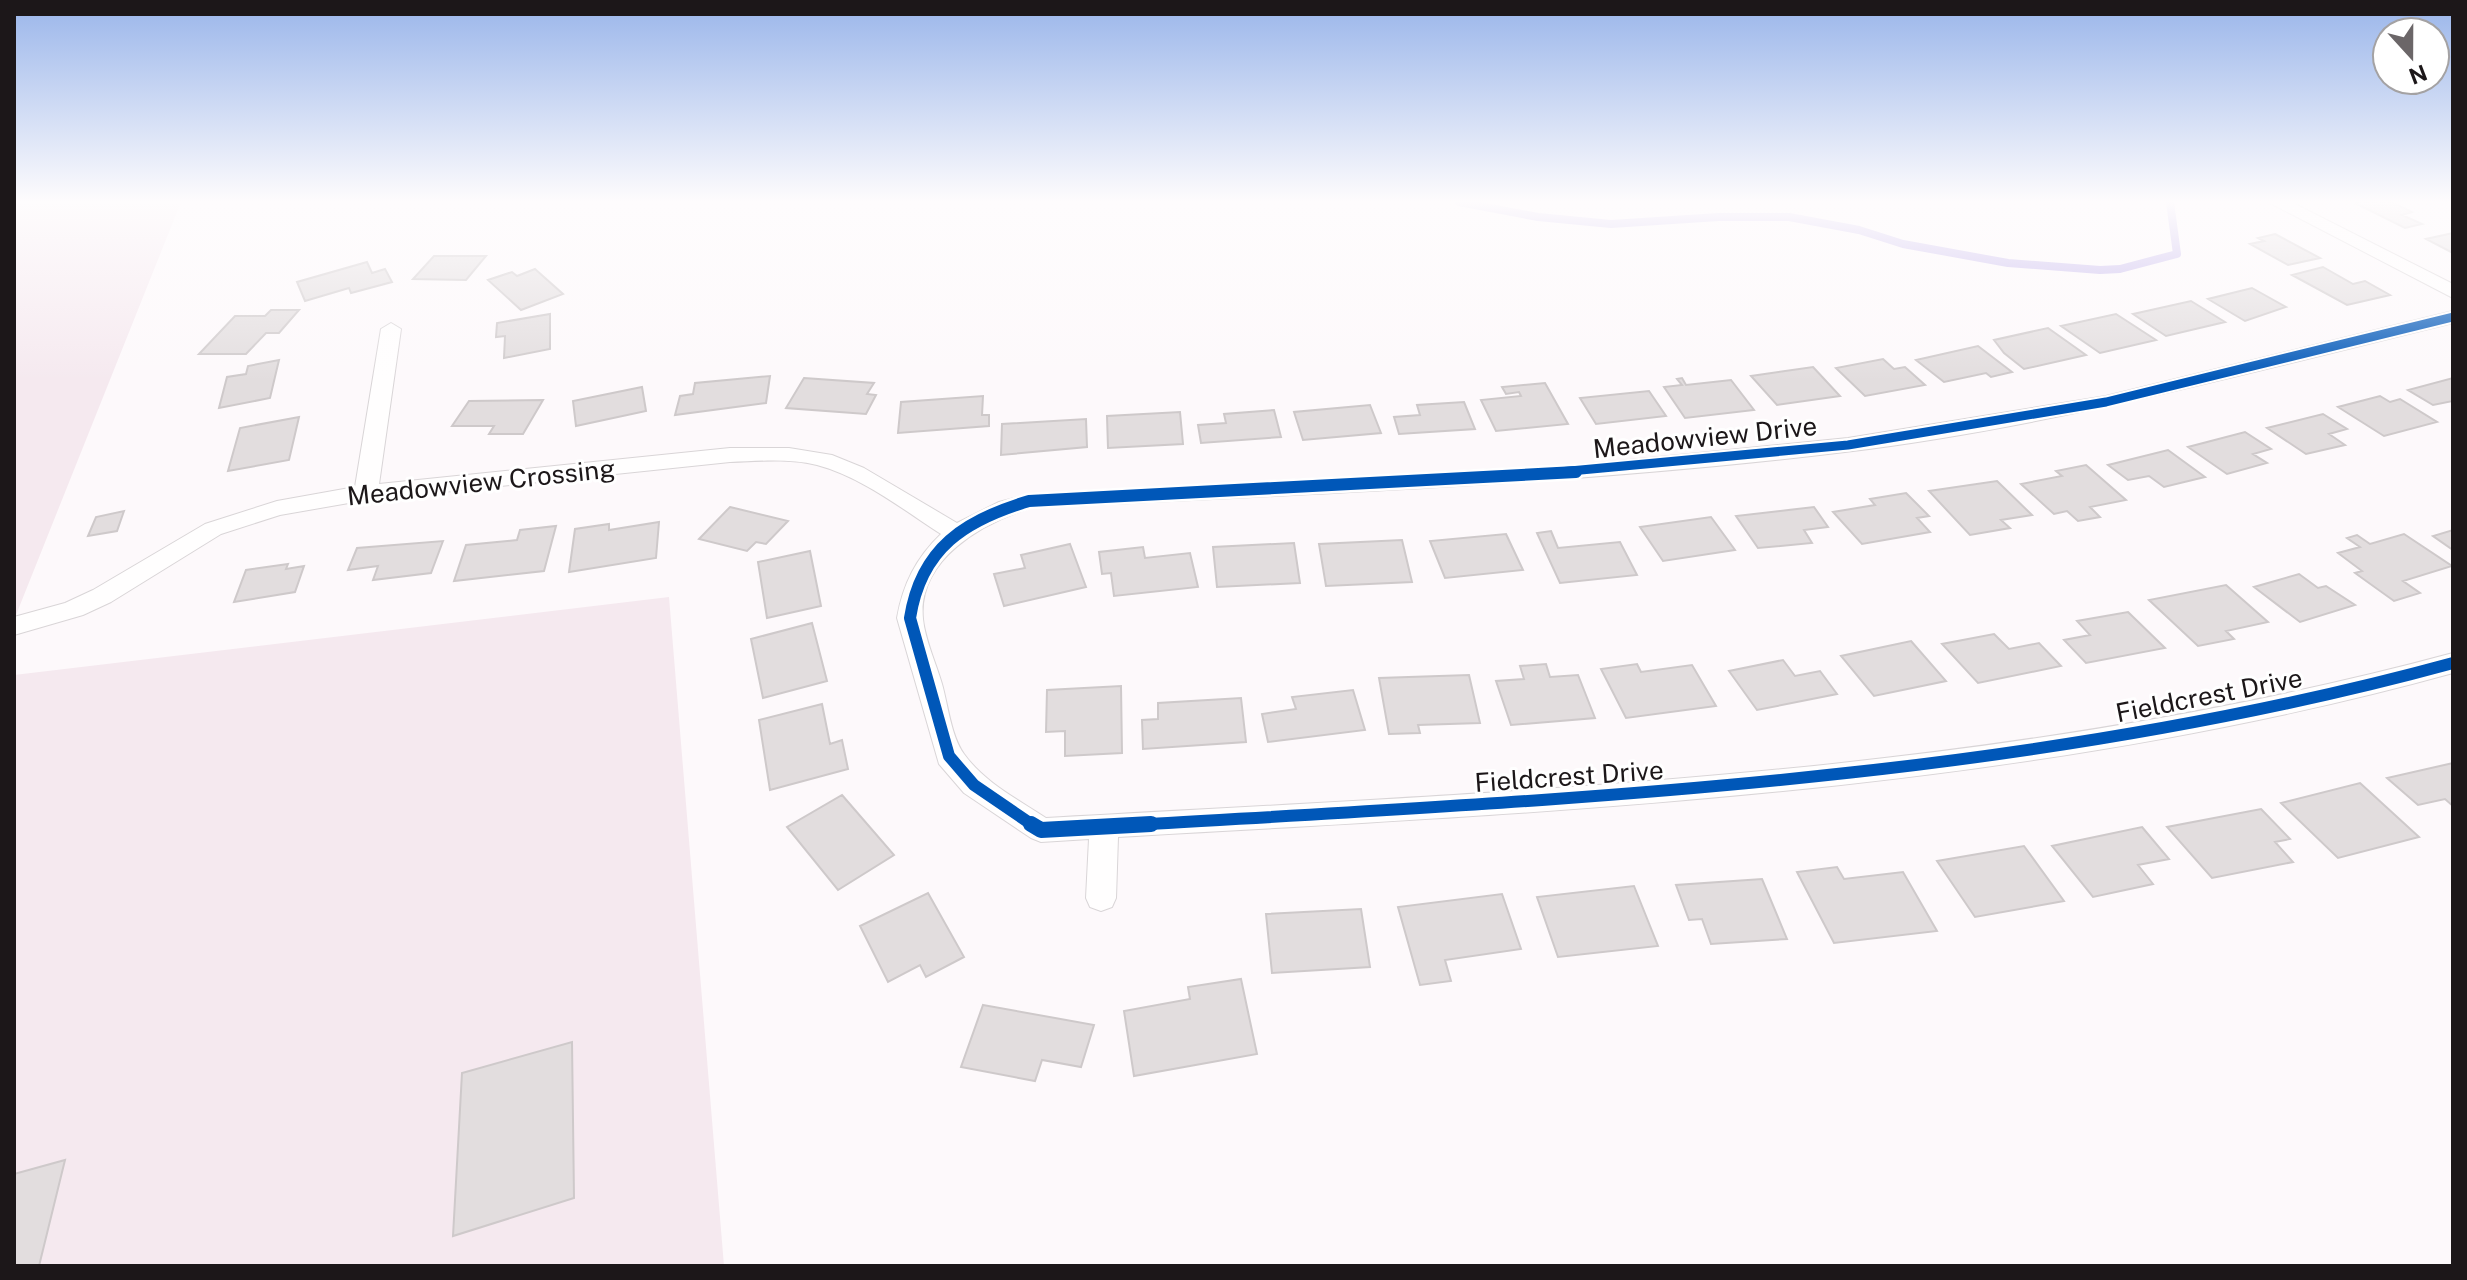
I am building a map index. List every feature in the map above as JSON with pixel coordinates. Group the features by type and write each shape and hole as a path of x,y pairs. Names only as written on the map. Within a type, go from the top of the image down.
{"street":[{"path":"2394,262 2453,292"},
{"name":"Meadowview Drive","path":"956,533 1006,507 1074,497 1580,472 1848,445 2106,402 2453,317"},
{"path":"366,493 391,329"},
{"name":"Meadowview Crossing","path":"14,626 74,609 102,596 213,529 277,508 366,493 730,455 775,454 825,460 875,484 956,533"},
{"name":"Fieldcrest Drive","path":"956,533 930,557 911,595 910,618 949,756 974,785 1041,830 1595,797 1901,768 2184,724 2453,663"},
{"path":"1101,898 1104,826"}],"shaded area":[{"path":"14,262 157,262 14,620"},
{"path":"669,597 724,1266 14,1266 14,675"}],"building":[{"path":"367,262 372,273 385,269 392,282 351,293 349,288 305,301 297,282"},
{"path":"429,262 481,262 466,280 413,279"},
{"path":"2323,267 2353,284 2365,281 2390,295 2347,305 2292,275"},
{"path":"535,269 563,294 521,310 488,280 512,272 517,276"},
{"path":"2252,288 2286,307 2245,321 2208,299"},
{"path":"2191,301 2225,322 2166,336 2133,314"},
{"path":"271,310 299,310 279,333 266,333 246,354 199,354 235,316 265,316"},
{"path":"550,314 550,349 504,358 505,336 496,337 497,323"},
{"path":"2116,314 2156,340 2100,353 2061,326"},
{"path":"2048,328 2086,355 2024,369 1994,340"},
{"path":"1978,346 2012,372 1991,377 1986,373 1944,382 1916,360"},
{"path":"1883,359 1894,369 1905,367 1925,385 1865,396 1836,368"},
{"path":"279,360 270,398 219,408 227,377 246,374 248,366"},
{"path":"1813,367 1840,396 1777,405 1751,376"},
{"path":"770,376 766,403 675,415 680,396 693,394 695,383"},
{"path":"804,378 874,383 867,394 876,395 866,414 786,408"},
{"path":"1682,378 1686,385 1731,380 1754,410 1685,418 1664,387 1682,385 1677,379"},
{"path":"2453,378 2453,401 2433,405 2408,390"},
{"path":"1545,383 1568,424 1496,431 1481,400 1521,396 1519,392 1506,394 1502,387"},
{"path":"642,387 646,411 576,426 573,401"},
{"path":"1649,391 1666,416 1596,424 1580,398"},
{"path":"983,396 982,415 989,415 989,426 898,433 901,402"},
{"path":"2380,396 2390,402 2400,399 2437,422 2384,436 2338,407"},
{"path":"543,400 523,434 489,434 494,426 452,426 469,401"},
{"path":"1464,402 1475,429 1399,434 1394,417 1420,415 1417,405"},
{"path":"1370,405 1381,433 1303,440 1294,412"},
{"path":"1274,410 1281,437 1201,443 1198,425 1226,423 1224,414"},
{"path":"1180,412 1183,444 1108,448 1107,416"},
{"path":"2323,414 2347,429 2329,434 2345,445 2306,454 2267,428"},
{"path":"299,417 289,460 228,471 240,428"},
{"path":"1086,419 1087,447 1001,455 1002,424"},
{"path":"2245,432 2271,449 2253,454 2267,463 2227,474 2188,447"},
{"path":"2168,450 2205,477 2164,487 2149,476 2128,480 2108,465"},
{"path":"2086,465 2126,500 2090,507 2100,517 2078,521 2067,511 2054,514 2021,484 2062,476 2056,471"},
{"path":"1997,481 2032,515 2001,520 2010,528 1970,535 1929,491"},
{"path":"1906,493 1929,516 1917,518 1930,532 1862,544 1833,512 1875,505 1870,499"},
{"path":"730,507 788,521 766,544 756,542 747,551 699,539"},
{"path":"1814,507 1828,527 1804,530 1812,543 1758,548 1736,516"},
{"path":"124,511 117,531 88,536 96,517"},
{"path":"1711,517 1735,550 1663,561 1640,527"},
{"path":"659,522 656,558 569,572 575,529 609,524 609,530"},
{"path":"556,526 544,571 454,581 466,545 517,540 520,530"},
{"path":"2453,530 2453,550 2433,536"},
{"path":"1551,531 1558,548 1620,542 1637,575 1560,583 1537,533"},
{"path":"1506,534 1523,570 1445,578 1430,541"},
{"path":"2404,534 2452,566 2403,581 2420,593 2394,601 2355,573 2362,571 2338,553 2360,547 2347,538 2357,535 2370,544"},
{"path":"1402,540 1412,582 1326,586 1319,544"},
{"path":"443,541 431,573 373,580 378,566 348,570 357,548"},
{"path":"1294,543 1300,583 1217,587 1213,547"},
{"path":"1070,544 1086,587 1004,606 994,574 1025,568 1021,555"},
{"path":"1143,547 1145,558 1190,553 1198,587 1114,596 1111,573 1102,574 1099,552"},
{"path":"810,551 821,606 767,618 758,562"},
{"path":"288,564 286,569 304,566 295,592 234,602 246,570"},
{"path":"2299,574 2318,588 2326,586 2355,605 2300,622 2254,587"},
{"path":"2226,585 2268,622 2226,631 2234,639 2198,646 2149,600"},
{"path":"2128,612 2165,648 2086,663 2064,640 2090,635 2077,621"},
{"path":"812,623 827,681 763,698 751,639"},
{"path":"1994,634 2009,649 2039,643 2061,666 1978,683 1942,644"},
{"path":"1911,641 1946,681 1874,696 1841,656"},
{"path":"1783,660 1795,676 1820,671 1837,694 1757,710 1729,671"},
{"path":"1546,664 1550,677 1578,675 1595,718 1511,725 1496,681 1524,679 1520,666"},
{"path":"1637,664 1641,672 1692,665 1716,706 1626,718 1601,669"},
{"path":"1469,675 1480,723 1418,725 1420,733 1389,734 1379,678"},
{"path":"1121,686 1122,753 1065,756 1065,731 1046,732 1047,690"},
{"path":"1353,690 1365,730 1268,742 1262,714 1296,709 1292,697"},
{"path":"1241,698 1246,742 1143,749 1142,720 1158,719 1158,703"},
{"path":"822,704 830,744 842,740 848,769 770,790 759,720"},
{"path":"2453,763 2453,806 2445,799 2418,805 2387,778"},
{"path":"2360,783 2419,837 2338,858 2281,803"},
{"path":"842,795 894,855 838,890 787,827"},
{"path":"2261,809 2290,839 2275,842 2293,862 2212,878 2167,827"},
{"path":"2142,827 2169,859 2138,865 2153,884 2093,897 2052,846"},
{"path":"2024,846 2064,901 1975,917 1937,861"},
{"path":"1837,867 1844,879 1903,872 1937,931 1834,943 1797,872"},
{"path":"1762,879 1787,939 1711,944 1702,919 1689,920 1676,885"},
{"path":"1634,886 1658,946 1558,957 1537,897"},
{"path":"928,893 964,957 926,977 920,965 888,982 860,926"},
{"path":"1502,894 1521,949 1445,960 1451,981 1420,985 1398,907"},
{"path":"1361,909 1370,967 1272,973 1266,914"},
{"path":"1241,979 1257,1054 1134,1076 1124,1011 1190,999 1188,987"},
{"path":"983,1005 1094,1025 1081,1067 1042,1060 1035,1081 961,1067"},
{"path":"572,1042 574,1198 453,1236 462,1073"},
{"path":"65,1160 39,1266 14,1266 14,1174"}],"waterway":[{"path":"2001,262 2100,270 2120,269 2148,262"}],"cycle path":[{"path":"2453,317 2106,402 1848,445 1580,472 1029,501 986,516 948,540 922,574 910,618 949,756 974,785 1041,830 1577,797 1844,773 2110,737 2326,695 2453,663"}]}
